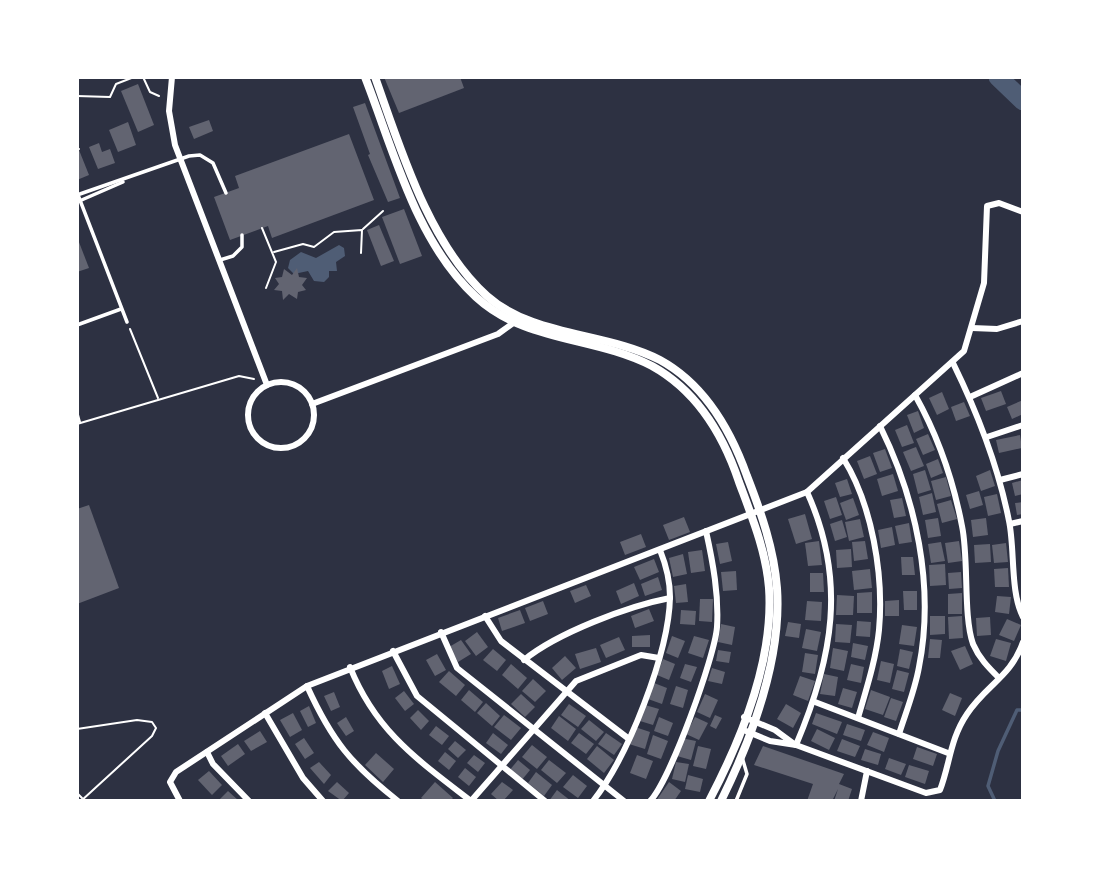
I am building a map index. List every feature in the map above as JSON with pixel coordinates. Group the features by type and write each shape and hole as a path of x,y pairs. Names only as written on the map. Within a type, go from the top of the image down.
{"street":[{"path":"172,77 169,111 180,159 267,386"},
{"path":"365,77 431,242 474,295 516,320 629,356 656,369 676,383 704,412 719,434 762,546 769,599 760,668 749,719"},
{"path":"375,77 438,236 480,289 516,320 618,344 668,365 697,390 720,418 738,452 760,511 776,573 778,608 769,673 709,801"},
{"path":"180,801 172,788 172,776 307,686 350,667 807,492 964,351 986,271 987,206 999,203 1023,212"},
{"path":"312,404 498,334 516,320"},
{"path":"972,328 996,329 1023,321"},
{"path":"953,363 987,437 1000,480 1010,524 1018,603 1023,617"},
{"path":"970,397 1023,373"},
{"path":"278,383 294,385 307,395 312,404 313,424 302,441 288,448 268,446 253,433 248,419 252,399 267,386 278,383"},
{"path":"915,395 940,446 956,495 967,562 972,641 983,662 999,678"},
{"path":"987,437 1023,425"},
{"path":"880,426 914,519 924,592 919,667 899,734"},
{"path":"843,458 851,471 870,531 876,564 879,629 858,718"},
{"path":"1000,480 1023,474"},
{"path":"796,745 815,702 828,646 831,566 819,518 807,492"},
{"path":"1010,524 1023,522"},
{"path":"650,801 669,772 717,630 717,594 706,531"},
{"path":"593,801 606,784 629,739 659,658 670,598 669,579 660,550"},
{"path":"1015,565 1023,566"},
{"path":"524,660 546,644 644,603 670,598"},
{"path":"485,616 501,641 629,739"},
{"path":"441,632 457,668 624,801"},
{"path":"744,731 770,741 796,745 926,793 933,793 940,790 948,753 968,712 999,678 1012,668 1023,642"},
{"path":"393,651 417,696 536,798 545,801"},
{"path":"350,667 368,706 390,735 471,801 566,691 582,677 641,655 659,658"},
{"path":"307,686 342,750 369,778 398,801"},
{"path":"815,702 948,753"},
{"path":"265,713 303,778 323,801"},
{"path":"749,719 775,730 796,745"},
{"path":"721,801 740,755 744,731"},
{"path":"206,752 213,764 248,801"},
{"path":"861,801 867,771"}],"lane":[{"path":"127,322 78,195 180,159 200,155 209,159 226,193"},
{"path":"79,202 128,179"},
{"path":"218,261 233,256 242,247 242,235"},
{"path":"77,325 122,308"},
{"path":"736,801 747,774 740,755"}],"path":[{"path":"77,96 110,97 116,84 134,77"},
{"path":"143,77 150,92 159,96"},
{"path":"274,252 303,244 314,247 334,232 362,229 383,211"},
{"path":"262,228 276,262 266,288"},
{"path":"361,253 362,229"},
{"path":"127,322 158,399"},
{"path":"77,411 79,424 239,376 249,376 267,386"},
{"path":"77,729 137,720 152,722 156,728 152,736 82,800 77,793"}],"water":[{"path":"339,245 344,248 345,256 336,262 337,271 329,271 329,277 324,282 314,281 308,271 294,274 288,268 290,260 301,252 316,258"}],"building":[{"path":"384,77 460,77 464,88 399,113"},
{"path":"138,84 154,125 138,132 121,91"},
{"path":"365,103 400,198 388,202 368,155 370,154 353,107"},
{"path":"209,120 213,131 194,139 189,127"},
{"path":"128,122 136,145 118,152 109,130"},
{"path":"349,134 374,200 272,238 268,226 230,240 214,197 239,188 235,176"},
{"path":"99,143 102,152 110,149 115,163 98,169 89,147"},
{"path":"77,145 89,175 77,180"},
{"path":"404,209 422,256 400,264 382,217"},
{"path":"379,225 394,261 381,266 367,230"},
{"path":"77,237 89,268 77,272"},
{"path":"297,268 299,277 307,278 302,285 306,290 298,292 297,299 289,294 283,300 282,291 274,290 279,284 275,278 282,277 284,269 292,275"},
{"path":"1001,391 1006,404 986,411 981,398"},
{"path":"942,392 949,409 937,415 929,398"},
{"path":"1023,400 1023,414 1012,419 1007,407"},
{"path":"964,402 970,416 956,421 951,407"},
{"path":"918,411 924,428 914,433 907,415"},
{"path":"907,425 914,443 902,447 895,430"},
{"path":"928,434 935,450 923,455 916,439"},
{"path":"1020,435 1022,448 999,453 996,440"},
{"path":"916,447 924,466 911,471 903,452"},
{"path":"885,449 892,468 880,472 873,453"},
{"path":"870,456 877,474 864,479 857,461"},
{"path":"938,459 943,473 931,478 926,464"},
{"path":"925,470 931,490 918,494 913,474"},
{"path":"990,470 995,486 981,491 976,476"},
{"path":"893,474 898,491 882,496 877,479"},
{"path":"946,477 951,496 936,500 931,481"},
{"path":"847,479 852,494 840,497 835,483"},
{"path":"1023,480 1023,494 1015,496 1012,483"},
{"path":"979,491 983,505 970,509 966,495"},
{"path":"932,493 936,512 923,515 919,497"},
{"path":"997,494 1001,513 988,516 984,497"},
{"path":"836,497 842,515 830,519 824,501"},
{"path":"853,498 859,515 846,520 840,503"},
{"path":"902,498 906,516 894,518 890,500"},
{"path":"951,500 957,519 942,523 937,504"},
{"path":"1023,502 1023,514 1017,515 1015,503"},
{"path":"89,505 119,588 77,604 77,509"},
{"path":"805,514 812,539 796,544 788,519"},
{"path":"684,517 690,532 669,540 663,525"},
{"path":"938,518 941,536 928,538 925,520"},
{"path":"986,518 988,535 973,537 971,520"},
{"path":"860,519 864,537 849,541 845,522"},
{"path":"842,520 847,537 835,541 830,524"},
{"path":"909,523 912,542 899,544 895,526"},
{"path":"892,527 895,545 881,548 878,530"},
{"path":"641,534 646,547 625,555 620,542"},
{"path":"819,541 822,565 808,566 805,543"},
{"path":"865,541 868,559 854,561 852,542"},
{"path":"959,541 962,561 948,563 945,543"},
{"path":"728,542 732,561 720,564 716,544"},
{"path":"941,542 945,561 931,563 928,544"},
{"path":"1006,543 1008,562 994,563 992,545"},
{"path":"990,544 991,562 975,563 974,545"},
{"path":"851,549 852,567 837,568 836,550"},
{"path":"702,550 705,571 691,573 688,552"},
{"path":"683,554 687,574 673,577 669,558"},
{"path":"901,557 913,557 915,575 902,575"},
{"path":"654,559 659,572 640,580 634,567"},
{"path":"945,564 946,585 930,586 929,565"},
{"path":"1008,568 1009,587 995,587 994,569"},
{"path":"870,569 872,588 854,590 852,571"},
{"path":"736,571 737,590 723,591 721,572"},
{"path":"961,572 962,588 949,589 948,573"},
{"path":"810,573 823,573 824,592 810,592"},
{"path":"658,577 662,590 645,596 641,584"},
{"path":"634,583 639,596 621,604 616,591"},
{"path":"686,584 688,602 676,603 674,586"},
{"path":"586,585 591,596 575,603 570,591"},
{"path":"903,591 917,591 917,610 904,610"},
{"path":"872,592 872,613 857,613 857,593"},
{"path":"962,593 962,614 948,614 948,594"},
{"path":"837,595 854,596 853,615 836,615"},
{"path":"997,596 1011,597 1009,614 995,612"},
{"path":"700,599 713,599 712,622 699,621"},
{"path":"899,600 899,616 885,616 885,601"},
{"path":"543,601 548,614 530,621 525,608"},
{"path":"807,601 822,602 821,621 805,620"},
{"path":"649,609 654,621 635,628 631,616"},
{"path":"520,610 525,623 502,631 498,618"},
{"path":"681,610 696,611 695,625 680,624"},
{"path":"930,616 945,616 945,634 930,635"},
{"path":"962,616 963,638 949,639 948,617"},
{"path":"990,617 991,635 977,636 976,618"},
{"path":"1007,619 1021,625 1014,641 999,635"},
{"path":"857,621 871,622 870,637 856,636"},
{"path":"788,622 801,624 799,638 785,636"},
{"path":"721,624 735,627 732,645 718,642"},
{"path":"836,624 852,625 850,643 835,642"},
{"path":"902,625 917,627 914,646 899,644"},
{"path":"806,629 821,632 817,651 802,648"},
{"path":"477,632 488,647 476,656 465,641"},
{"path":"650,635 650,647 632,647 632,636"},
{"path":"672,636 685,641 678,658 666,653"},
{"path":"694,636 709,640 703,658 688,653"},
{"path":"619,637 625,650 606,658 600,645"},
{"path":"930,639 942,640 940,658 928,658"},
{"path":"996,639 1011,643 1006,661 990,656"},
{"path":"461,640 471,654 458,662 449,647"},
{"path":"853,643 868,646 865,660 851,657"},
{"path":"965,646 973,664 960,670 951,651"},
{"path":"596,648 601,662 580,669 575,654"},
{"path":"833,648 848,651 844,671 830,668"},
{"path":"493,649 506,660 497,671 483,660"},
{"path":"900,649 913,652 909,669 897,666"},
{"path":"718,650 731,652 729,663 716,661"},
{"path":"805,653 818,655 815,674 802,672"},
{"path":"437,654 446,670 435,676 426,660"},
{"path":"565,656 576,668 562,680 552,668"},
{"path":"663,659 675,664 669,680 657,675"},
{"path":"881,661 894,664 890,683 877,680"},
{"path":"511,664 527,678 518,689 502,675"},
{"path":"685,664 697,667 691,682 680,678"},
{"path":"851,664 864,667 861,683 847,680"},
{"path":"392,666 400,684 389,689 382,671"},
{"path":"712,668 725,672 722,684 708,681"},
{"path":"897,670 909,673 904,692 892,689"},
{"path":"449,671 465,685 456,696 439,682"},
{"path":"824,674 838,677 835,696 820,694"},
{"path":"800,676 815,681 808,701 793,695"},
{"path":"533,679 546,691 535,702 522,691"},
{"path":"654,683 667,688 662,704 648,699"},
{"path":"676,686 688,690 683,708 670,704"},
{"path":"843,688 857,692 852,708 838,704"},
{"path":"469,690 483,702 475,712 461,700"},
{"path":"871,690 890,697 883,715 865,709"},
{"path":"404,691 414,704 405,711 395,698"},
{"path":"334,692 340,707 331,711 324,696"},
{"path":"950,693 962,698 955,716 942,710"},
{"path":"521,694 535,707 525,717 511,704"},
{"path":"705,694 718,700 710,718 697,712"},
{"path":"891,698 903,702 896,721 884,717"},
{"path":"486,703 500,716 492,726 477,713"},
{"path":"569,704 586,716 578,727 561,715"},
{"path":"786,704 801,713 793,728 777,719"},
{"path":"645,705 659,709 653,725 640,721"},
{"path":"309,706 316,723 308,727 300,711"},
{"path":"418,710 429,721 421,730 410,718"},
{"path":"293,713 302,730 290,737 280,720"},
{"path":"816,713 842,722 837,734 812,724"},
{"path":"504,715 521,728 511,740 494,727"},
{"path":"715,715 722,718 716,729 710,726"},
{"path":"559,716 576,729 568,741 551,728"},
{"path":"346,717 354,731 346,736 337,723"},
{"path":"659,717 673,723 668,736 654,731"},
{"path":"695,717 708,723 699,740 686,734"},
{"path":"589,720 604,732 596,741 581,729"},
{"path":"847,724 865,730 861,741 843,735"},
{"path":"436,726 449,736 442,745 429,735"},
{"path":"635,727 650,732 645,749 629,744"},
{"path":"817,729 835,738 829,750 811,741"},
{"path":"260,731 267,742 251,751 244,741"},
{"path":"873,732 889,738 884,752 867,745"},
{"path":"493,733 508,745 501,754 486,743"},
{"path":"579,733 594,744 586,754 571,743"},
{"path":"606,733 622,744 614,755 598,744"},
{"path":"653,735 668,741 661,759 647,754"},
{"path":"304,738 314,753 305,759 295,744"},
{"path":"681,738 696,741 691,760 677,756"},
{"path":"842,739 860,746 855,757 837,751"},
{"path":"455,741 466,750 458,758 448,749"},
{"path":"238,744 245,754 228,766 221,756"},
{"path":"532,745 547,757 537,769 522,757"},
{"path":"597,746 614,760 604,773 587,759"},
{"path":"698,746 711,749 706,769 693,766"},
{"path":"763,746 844,774 839,784 852,789 848,801 834,801 838,789 832,801 807,801 813,784 754,765"},
{"path":"917,747 937,754 933,766 913,759"},
{"path":"865,749 881,754 878,765 861,760"},
{"path":"445,752 456,761 449,770 438,761"},
{"path":"376,753 394,769 383,782 365,765"},
{"path":"474,755 485,763 478,772 467,763"},
{"path":"637,755 653,761 646,779 630,773"},
{"path":"889,758 906,764 901,775 885,769"},
{"path":"518,760 530,770 521,781 509,771"},
{"path":"549,760 566,773 557,783 541,770"},
{"path":"319,762 331,775 324,784 310,768"},
{"path":"676,762 689,764 685,782 672,779"},
{"path":"909,765 929,771 925,784 905,777"},
{"path":"465,768 476,777 469,786 458,777"},
{"path":"209,771 222,785 212,795 198,780"},
{"path":"536,772 552,785 544,796 528,783"},
{"path":"573,775 587,786 578,798 563,787"},
{"path":"688,775 703,779 700,792 685,789"},
{"path":"337,782 349,793 342,801 328,791"},
{"path":"435,782 453,798 450,801 425,801 421,798"},
{"path":"502,782 513,790 503,801 499,801 491,794"},
{"path":"669,782 681,791 674,801 656,801"},
{"path":"557,790 571,801 549,801"},
{"path":"228,791 239,801 221,801"}],"waterway":[{"path":"998,77 1023,101"},
{"path":"995,801 988,786 998,751 1017,710 1023,710"}]}
